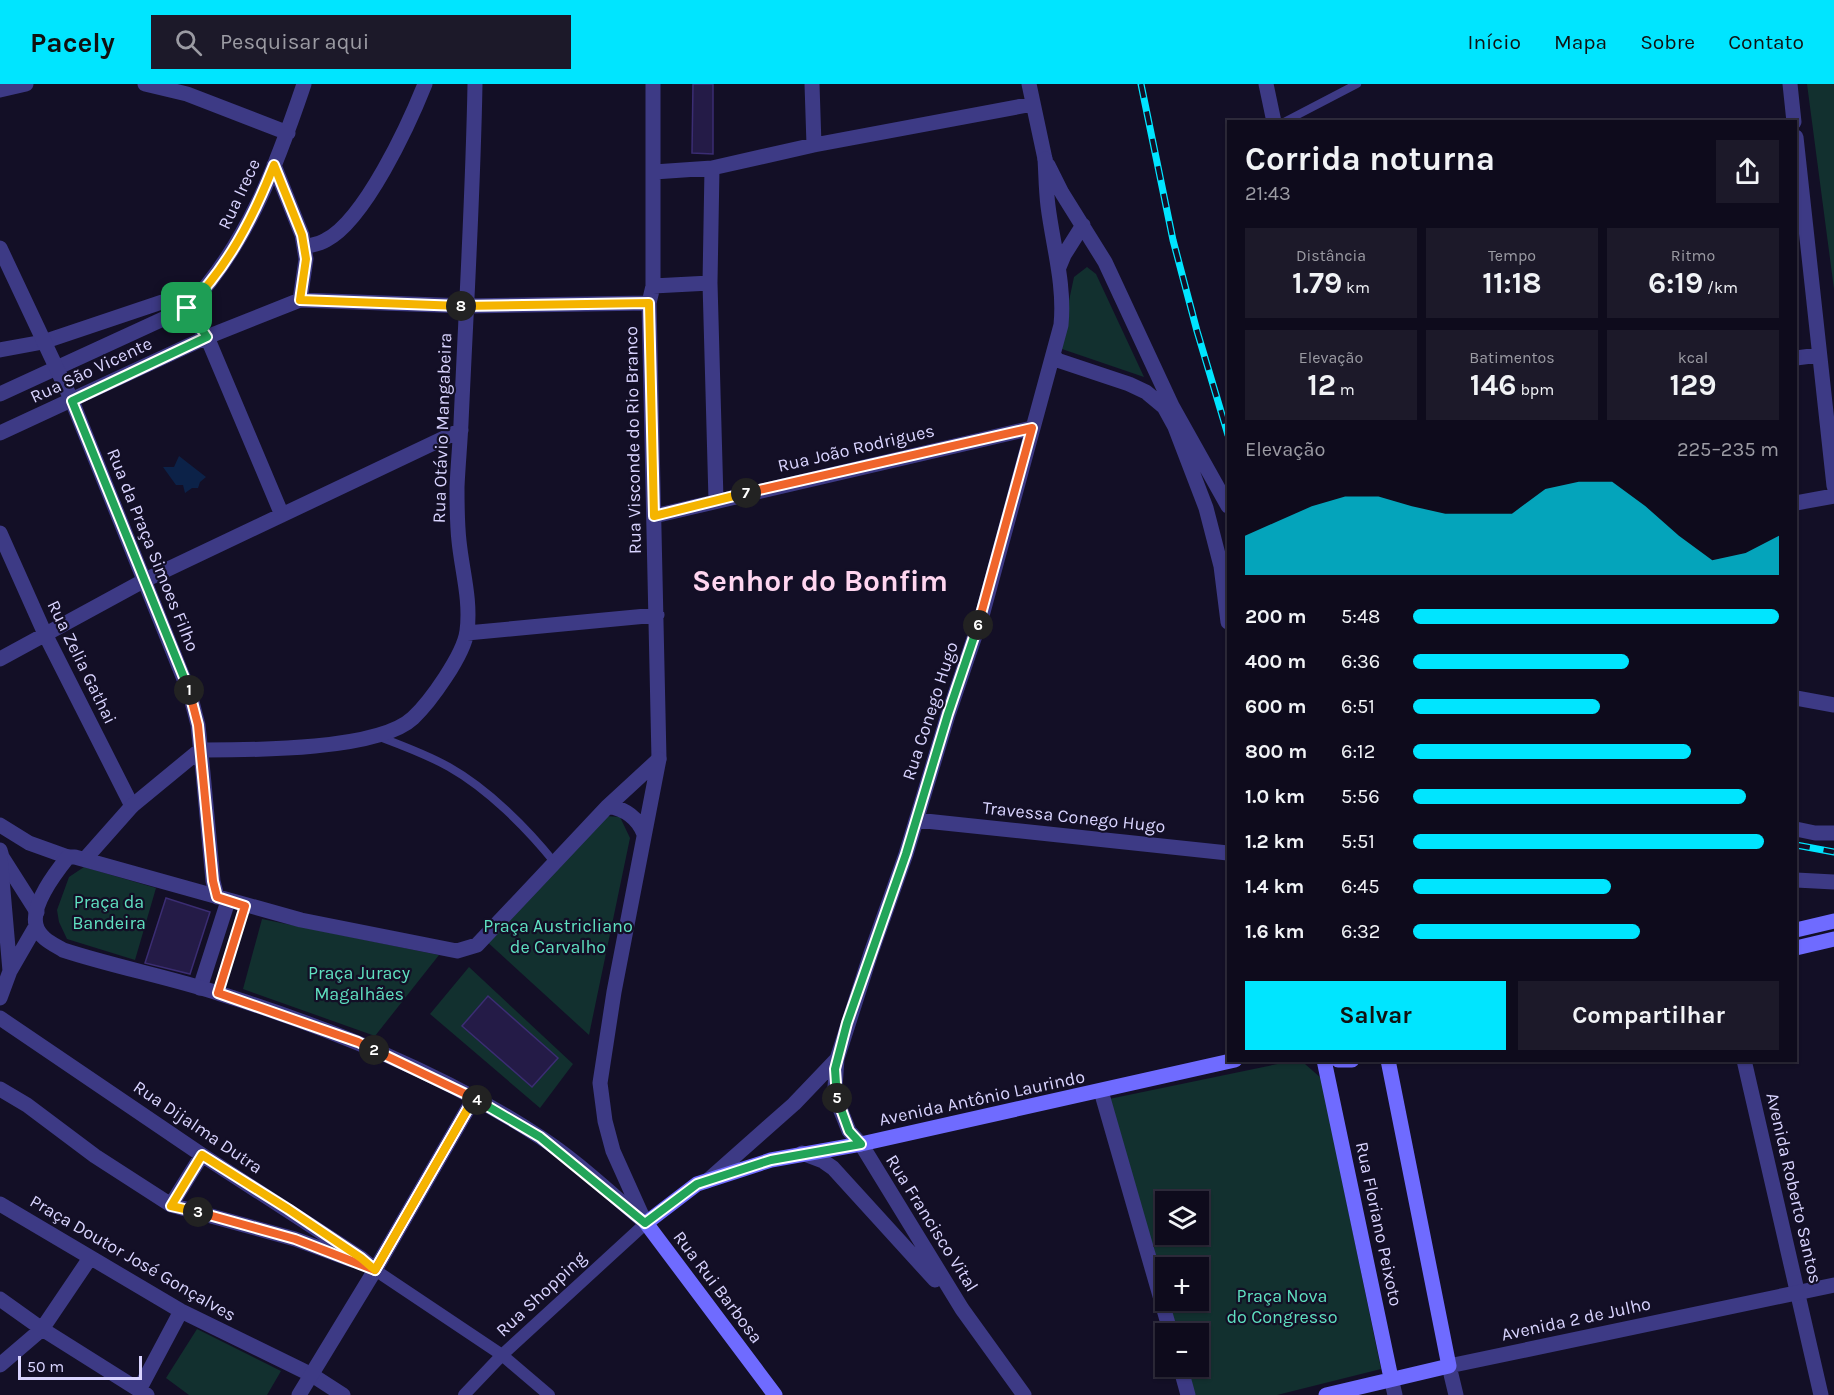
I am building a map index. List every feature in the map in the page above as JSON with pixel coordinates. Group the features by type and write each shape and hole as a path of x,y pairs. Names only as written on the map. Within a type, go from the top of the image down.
{"main road":[{"path":"1797,930 1834,921"},
{"path":"1797,948 1834,939"},
{"name":"Avenida Antônio Laurindo","path":"645,1223 697,1184 752,1165 802,1153 861,1144 1227,1062"},
{"name":"Rua Floriano Peixoto","path":"1324,1062 1391,1378"},
{"path":"1388,1062 1449,1366"},
{"name":"Rua Rui Barbosa","path":"645,1223 775,1395"},
{"name":"Avenida 2 de Julho","path":"1326,1395 1449,1366"}],"street":[{"path":"0,90 26,84"},
{"path":"145,84 187,94 288,133"},
{"name":"Rua Irece","path":"187,308 208,287 224,266 247,227 288,133 304,84"},
{"path":"304,248 327,240 351,219 392,157 424,84"},
{"name":"Rua Otávio Mangabeira","path":"200,750 272,749 337,743 376,736 411,720 443,681 459,653 467,633 468,603 459,540 457,486 475,84"},
{"name":"Rua Visconde do Rio Branco","path":"645,1223 614,1151 605,1121 600,1083 614,992 659,759 649,303 653,286 653,84"},
{"path":"812,84 814,145"},
{"path":"1029,84 1045,159 1062,193 1105,262 1172,406 1227,504"},
{"path":"1266,84 1274,120"},
{"path":"1790,84 1794,120"},
{"path":"654,172 712,168 814,145 1033,104"},
{"name":"Rua Conego Hugo","path":"837,1059 982,612 1061,325 1063,304 1048,205 1045,159"},
{"path":"1797,163 1798,189 1834,486"},
{"path":"274,165 302,235 306,259 300,300 466,306 649,303"},
{"path":"712,168 710,283 716,500"},
{"path":"1059,267 1083,225"},
{"name":"Rua da Praça Simoes Filho","path":"0,248 72,401 190,694 198,725 211,860 223,899"},
{"path":"653,286 710,283"},
{"name":"Rua São Vicente","path":"0,433 207,337 300,300"},
{"path":"0,350 43,342 162,302 174,302 187,308 207,337 282,515"},
{"name":"Rua São Vicente","path":"0,394 187,308"},
{"path":"1054,355 1058,360 1093,370 1138,388 1164,407 1175,428 1206,508 1226,595"},
{"path":"1797,358 1819,355"},
{"name":"Rua João Rodrigues","path":"654,516 1032,428"},
{"path":"0,659 145,580 461,430"},
{"path":"1797,503 1834,496"},
{"name":"Rua Zelia Gathai","path":"0,533 45,634 132,806"},
{"path":"467,633 657,615"},
{"path":"1797,698 1834,705"},
{"path":"84,859 132,806 200,750"},
{"path":"0,825 16,837 68,857 84,859 245,906 301,920 457,951 477,945 608,807 659,759"},
{"path":"608,807 619,809 633,817 640,824 644,834"},
{"name":"Travessa Conego Hugo","path":"916,820 1227,854"},
{"path":"1797,829 1834,833"},
{"name":"Rua Rui Barbosa","path":"0,850 49,942 63,950 218,993 358,1042 416,1068 474,1098 540,1137 645,1223"},
{"path":"0,856 10,971"},
{"path":"0,998 10,971 36,919 50,880 68,857"},
{"path":"1797,880 1834,882"},
{"path":"200,988 223,899"},
{"name":"Rua Dijalma Dutra","path":"0,1018 202,1155 361,1258 375,1270"},
{"path":"707,1180 794,1104 837,1059"},
{"name":"Rua Francisco Vital","path":"837,1059 835,1087 839,1106 849,1131 861,1144 962,1309 1024,1395"},
{"name":"Avenida Roberto Santos","path":"1744,1062 1821,1395"},
{"path":"0,1089 27,1105 95,1156 171,1206 295,1239 375,1270 502,1355 549,1395"},
{"path":"1101,1091 1168,1323"},
{"path":"299,1395 375,1270 474,1098"},
{"name":"Rua Francisco Vital","path":"802,1153 823,1161 833,1168 962,1309"},
{"path":"171,1206 202,1155"},
{"name":"Praça Doutor José Gonçalves","path":"0,1204 181,1311 312,1375 343,1395"},
{"name":"Rua Shopping","path":"464,1395 502,1355 645,1223"},
{"path":"0,1365 42,1329 90,1258"},
{"name":"Avenida 2 de Julho","path":"1449,1366 1834,1285"},
{"path":"0,1299 42,1329 143,1392 181,1311"},
{"path":"1449,1366 1456,1395"},
{"path":"1183,1377 1188,1395"},
{"name":"Rua Floriano Peixoto","path":"1391,1378 1395,1395"}],"lane":[{"path":"1288,120 1353,85"},
{"path":"376,736 449,766 476,784 537,841 555,863"},
{"path":"218,993 245,906"}],"green space":[{"path":"1807,84 1834,84 1834,289"},
{"path":"1087,267 1096,274 1144,377 1059,348 1074,277"},
{"name":"Praça Austricliano de Carvalho","path":"606,816 620,817 630,838 589,1035 484,939"},
{"name":"Praça da Bandeira","path":"84,867 156,888 135,960 67,939 59,922 57,910 69,877"},
{"name":"Praça Juracy Magalhães","path":"262,919 439,955 375,1036 243,989"},
{"name":"Praça Austricliano de Carvalho","path":"469,967 573,1064 540,1108 430,1014"},
{"name":"Praça Nova do Congresso","path":"1287,1062 1305,1064 1321,1078 1381,1369 1277,1395 1195,1395 1189,1377 1209,1377 1209,1323 1174,1323 1170,1311 1209,1311 1209,1257 1155,1257 1155,1260 1109,1099"},
{"path":"197,1329 281,1371 267,1395 189,1395 166,1378"}],"water":[{"path":"179,456 206,477 200,482 198,488 192,488 185,493 183,485 176,485 163,467 174,467"}],"building":[{"path":"693,84 713,84 713,154 692,153"},
{"path":"166,898 210,912 190,974 145,963"},
{"path":"488,996 558,1058 532,1087 462,1026"}],"railway":[{"path":"1141,84 1173,240 1227,432"},
{"path":"1797,845 1834,852"}],"district":[{"name":"Senhor do Bonfim","path":"820,581"}],"route":[{"path":"187,308 207,337 72,401 190,694 198,725 207,828 217,897 245,906 218,993 358,1042 416,1068 474,1098 408,1213 375,1270 295,1239 171,1206 202,1155 288,1209 375,1270 474,1098 540,1137 645,1223 697,1184 771,1160 861,1144 849,1131 839,1106 835,1087 837,1059 847,1023 906,854 948,714 982,612 1032,428 654,516 649,303 466,306 300,300 306,259 302,235 274,165 261,199 224,266 208,287 187,308"}]}
